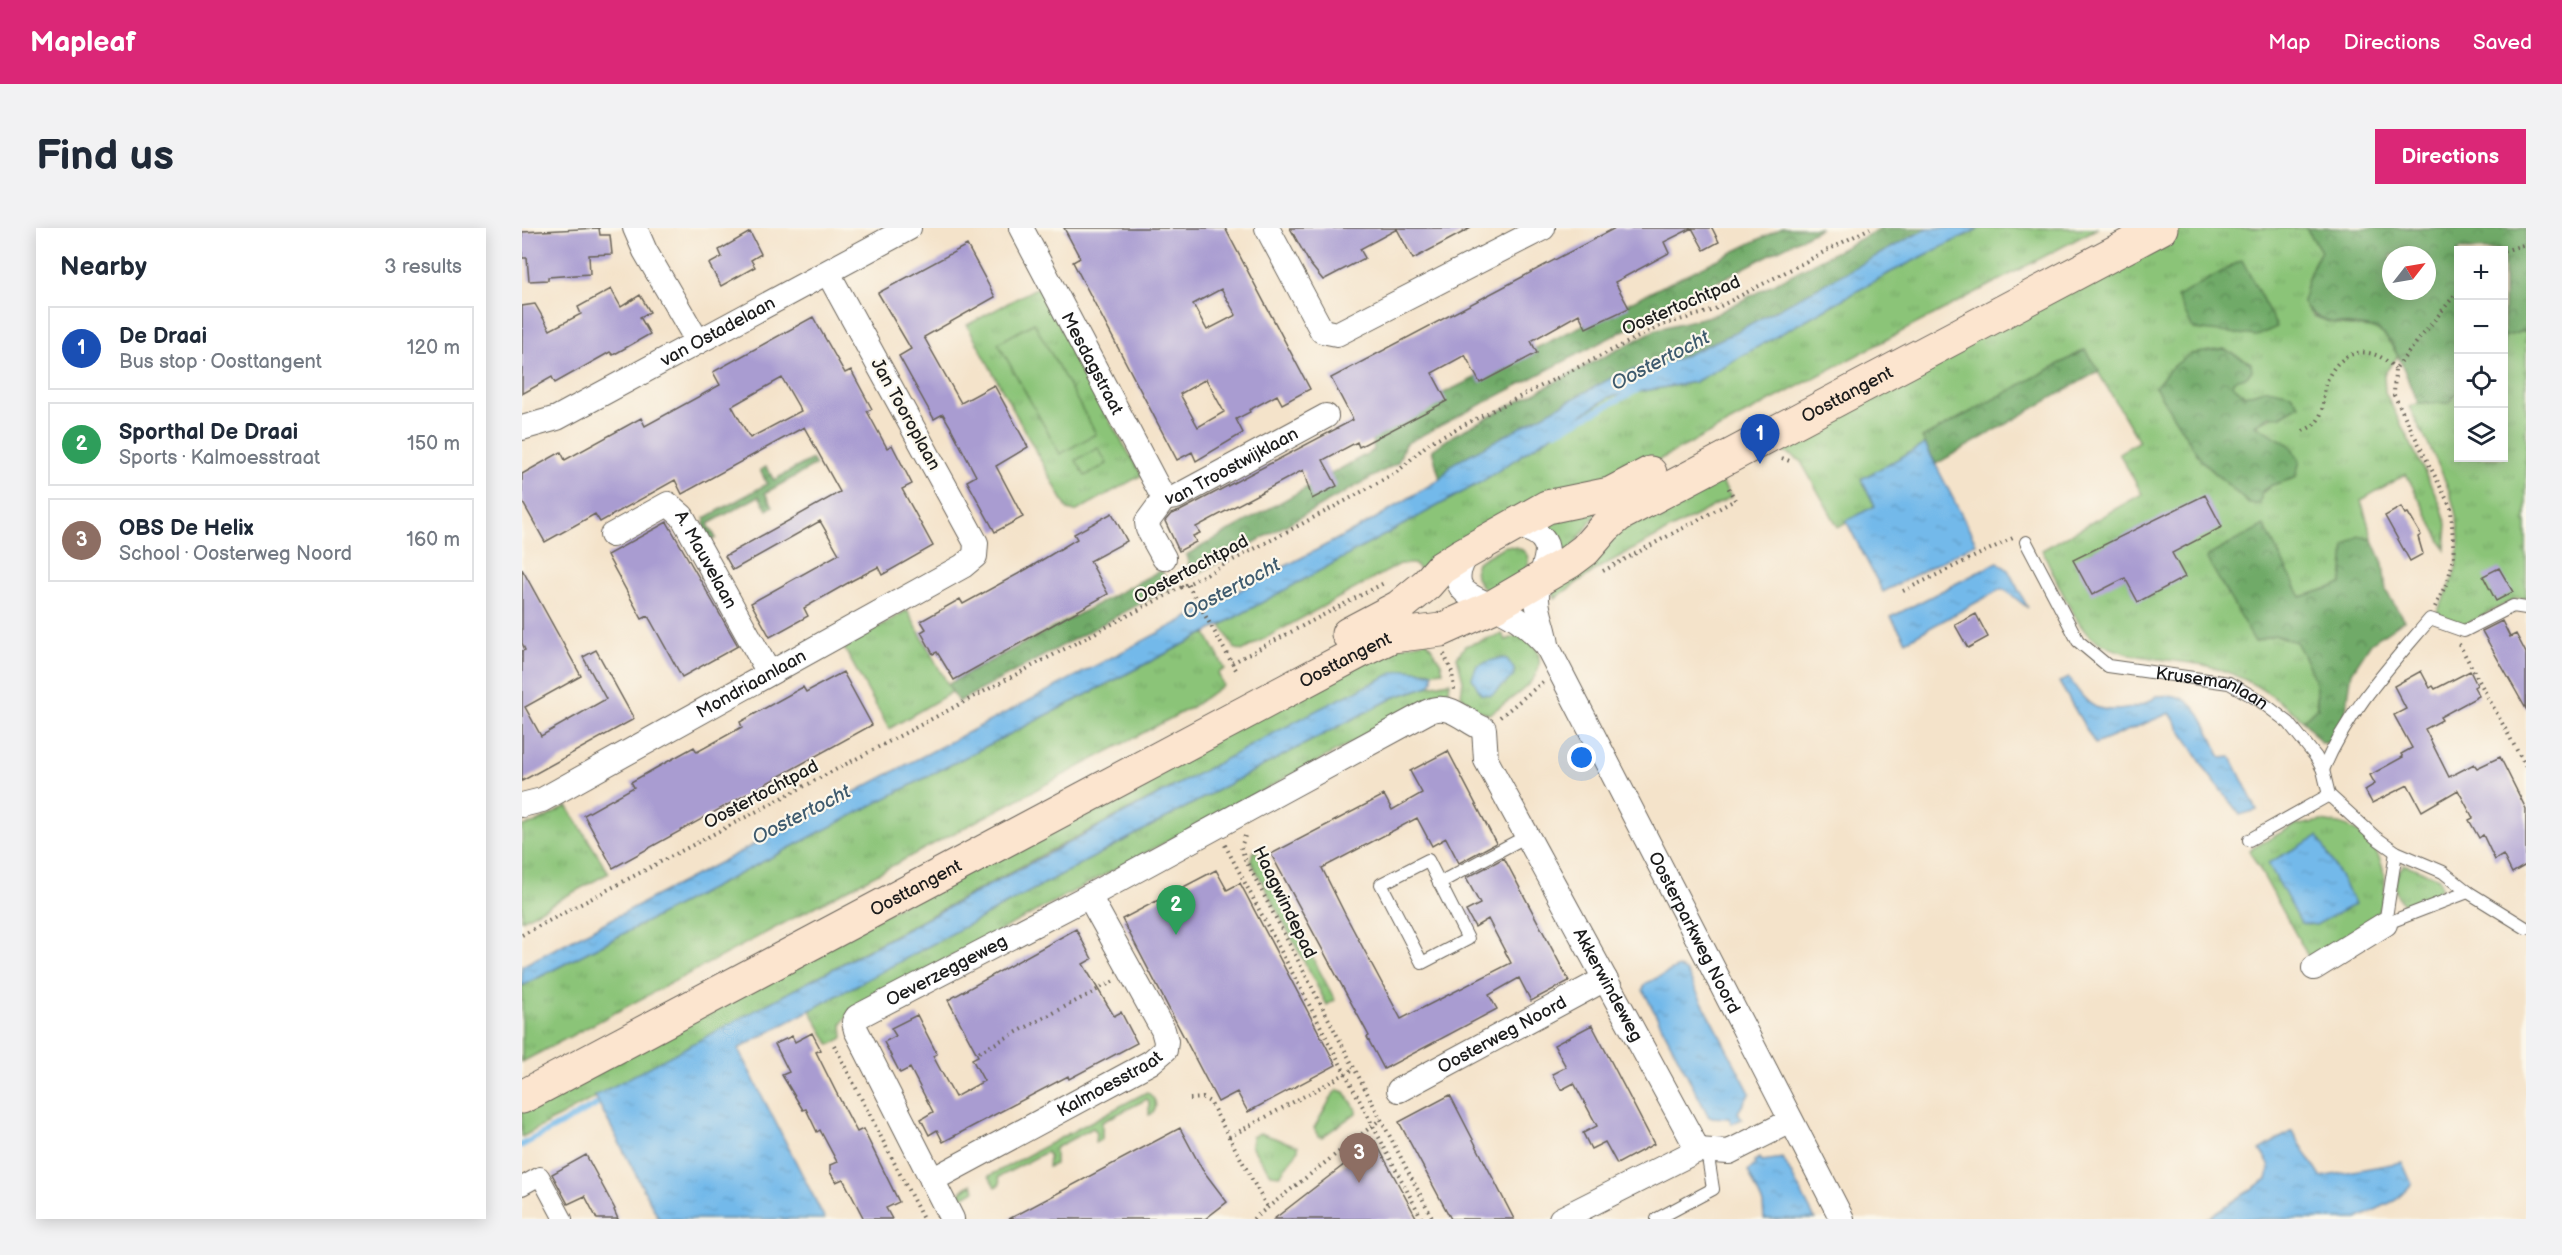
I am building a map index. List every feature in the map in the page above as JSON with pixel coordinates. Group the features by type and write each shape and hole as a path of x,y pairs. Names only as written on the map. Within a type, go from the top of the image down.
{"main road":[{"name":"Oosttangent","path":"522,1072 1399,607 1441,568 1547,507 1610,494 2112,228"},
{"name":"Oosttangent","path":"522,1097 1359,652 1392,636 1409,632 1441,630 1492,607 1540,580 1585,550 1605,526 1619,515 2161,228"}],"street":[{"path":"636,228 645,251 698,342"},
{"name":"van Ostadelaan","path":"522,428 557,418 909,228"},
{"name":"Mesdagstraat","path":"1021,228 1164,499"},
{"path":"1267,228 1322,331 1336,334 1543,228"},
{"name":"Jan Tooroplaan","path":"828,273 976,543 975,556"},
{"name":"van Troostwijklaan","path":"1164,558 1148,529 1147,522 1164,499 1176,497 1326,416"},
{"name":"A. Mauvelaan","path":"612,536 668,504 682,516 769,673"},
{"name":"Oosterparkweg Noord","path":"1515,525 1537,534 1546,548 1547,560 1537,597 1547,634 1547,645"},
{"name":"Oosterparkweg Noord","path":"1470,550 1459,566 1459,581 1469,596 1513,616 1547,645 1842,1219"},
{"name":"Mondriaanlaan","path":"522,805 542,800 963,566 975,556"},
{"path":"1245,823 1426,712 1438,708 1452,710 1462,715 1471,724 1484,729"},
{"name":"Akkerwindeweg","path":"1484,729 1486,760 1605,979 1702,1150"},
{"name":"Oeverzeggeweg","path":"952,1219 854,1022 862,1014 1089,896 1245,823"},
{"name":"Kalmoesstraat","path":"932,1180 1160,1057 1165,1050 1166,1041 1162,1030 1119,978 1089,896"},
{"path":"2314,968 2385,924"},
{"name":"Oosterweg Noord","path":"1399,1090 1605,979"},
{"path":"1561,1219 1702,1150 1729,1152 1791,1121"},
{"path":"522,1186 540,1176 563,1219"}],"lane":[{"name":"Krusemanlaan","path":"2024,538 2078,641 2108,666 2229,684 2259,700 2289,723 2316,757 2323,770 2329,795"},
{"path":"2323,770 2335,741 2371,689 2430,618 2464,631 2512,606 2526,608"},
{"path":"2249,840 2329,795 2374,837 2396,852 2443,872 2468,892 2526,928"},
{"path":"1440,883 1527,836"},
{"path":"2396,852 2385,924 2468,892"},
{"path":"1428,860 1440,883 1468,939 1422,963 1381,884 1428,860"},
{"path":"1657,1219 1713,1189 1702,1150"}],"path":[{"name":"Oostertochtpad","path":"522,935 1188,585 1397,472 1430,442 1662,324 1711,311 1870,228"},
{"path":"2508,250 2526,244"},
{"path":"2430,618 2448,580 2454,557 2451,508 2394,395 2395,369 2454,296"},
{"path":"2303,431 2319,420 2323,410 2326,384 2343,360 2361,352 2376,353 2385,357 2395,369"},
{"path":"1782,458 1792,462"},
{"path":"1596,576 1735,500 1724,478"},
{"path":"1903,591 2024,538"},
{"path":"1232,663 1394,578"},
{"path":"1188,585 1238,673"},
{"path":"2449,625 2526,768"},
{"path":"1432,631 1452,672 1454,684 1452,710"},
{"path":"1484,729 1523,701 1560,668"},
{"name":"Haagwindepad","path":"1245,823 1245,836 1241,847 1250,869 1433,1219"},
{"path":"1223,841 1422,1219"},
{"path":"1240,875 1250,869"},
{"path":"979,1052 1119,978"},
{"path":"834,1045 923,1219"},
{"path":"1229,1137 1354,1069"},
{"path":"1191,1099 1203,1098 1210,1102 1267,1208"},
{"path":"1253,1219 1381,1119"}],"green space":[{"path":"1782,228 1821,228 1405,444 1398,463 1192,577 1186,555 1374,450 1370,429"},
{"path":"1881,228 1928,228 1730,335 1675,360 1619,374 1454,463 1440,479 1432,450 1454,435 1657,329 1714,315"},
{"path":"1980,228 2098,228 1651,464 1420,570 1414,564 1400,564 1242,651 1234,648 1221,625 1481,482 1609,397 1695,382 1891,272"},
{"path":"2184,228 2306,228 2321,251 2309,276 2303,303 2313,316 2339,325 2372,328 2385,335 2398,356 2384,374 2385,392 2440,503 2447,524 2445,549 2406,474 2361,500 2373,540 2359,536 2344,568 2342,584 2301,597 2275,635 2296,641 2312,673 2317,708 2303,720 2258,687 2234,675 2208,666 2148,658 2119,651 2092,638 2079,622 2042,550 2142,494 2119,453 2139,441 2085,350 1922,438 1925,444 1861,479 1875,506 1838,527 1800,460 1777,449 2034,306","holes":["2242,357 2232,384 2245,396 2267,389 2299,405 2255,425 2270,435 2295,478 2272,485 2249,504 2201,460"]},
{"path":"2306,228 2526,228 2526,330 2508,336 2508,246 2454,246 2454,395 2448,403 2418,403 2399,359 2385,336 2368,327 2324,320 2313,314 2303,303 2314,263 2321,251"},
{"path":"2242,260 2277,327 2257,336 2193,329 2177,297"},
{"path":"1036,288 1041,290 1112,425 1142,475 1075,512 1068,510 967,325"},
{"path":"1034,323 1096,434 1060,454 998,343"},
{"path":"2526,330 2526,598 2517,598 2463,626 2435,616 2453,578 2458,556 2459,534 2449,490 2409,407 2418,403 2448,403 2454,395 2454,462 2508,462 2508,336"},
{"path":"2224,349 2251,363 2252,370 2247,377 2234,380 2232,384 2245,396 2267,389 2291,394 2299,405 2281,416 2269,416 2255,425 2290,445 2300,461 2295,478 2272,485 2262,491 2260,504 2249,504 2201,460 2155,387 2170,369 2190,354"},
{"path":"2085,350 2099,371 1936,464 1922,438"},
{"path":"1098,448 1107,464 1085,476 1076,460"},
{"path":"812,459 816,465 765,493 773,506 767,510 759,496 708,524 716,538 711,540 706,535 705,518 767,484 760,470 766,467 774,480"},
{"path":"1719,477 1731,497 1600,567 1555,598 1553,592 1568,572 1606,538 1650,511"},
{"path":"1604,504 1562,561 1540,520"},
{"path":"2264,525 2301,597 2342,584 2345,546 2359,536 2373,540 2383,563 2386,591 2404,620 2371,643 2352,672 2345,717 2329,743 2321,743 2303,720 2317,708 2317,699 2312,674 2296,642 2275,635 2255,642 2206,557"},
{"path":"1505,546 1525,552 1528,560 1526,572 1488,591 1476,578 1477,562"},
{"path":"1161,570 1171,587 958,702 948,684"},
{"path":"907,610 952,692 889,729 844,648"},
{"path":"1206,633 1225,669 1218,673 1223,685 1192,707 522,1062 522,986"},
{"path":"1502,634 1506,640 1522,634 1531,642 1539,658 1538,668 1534,678 1517,695 1489,714 1472,708 1461,695 1463,680 1457,657 1465,646"},
{"path":"1427,641 1441,663 1443,671 1402,672 1376,681 1044,854 522,1137 522,1107 1380,651"},
{"path":"1450,682 1448,697 1438,697 851,1010 842,1024 843,1038 830,1045 810,1010 1395,697"},
{"path":"567,806 609,873 522,920 522,826 536,823"},
{"path":"2321,821 2351,828 2369,842 2381,863 2385,887 2379,910 2368,924 2309,958 2249,850 2293,826"},
{"path":"1256,850 1335,1000 1327,1005 1251,861 1252,854"},
{"path":"2404,864 2439,878 2441,886 2439,894 2406,907 2396,892 2396,881"},
{"path":"1338,1090 1345,1092 1356,1109 1356,1113 1322,1137 1318,1136 1314,1128"},
{"path":"1147,1092 1155,1101 1156,1107 1153,1113 1149,1115 1147,1099 1102,1122 1102,1139 1095,1143 1096,1131 1093,1128 1055,1148 1055,1164 1048,1167 1049,1155 1046,1152 999,1177 1000,1184 995,1187 989,1176"},
{"path":"1260,1133 1298,1146 1298,1151 1280,1175 1271,1174 1251,1146 1252,1137"},
{"path":"972,1184 975,1190 961,1198 972,1219 965,1219 958,1199 961,1192"}],"water":[{"path":"1928,228 1980,228 1891,272 1695,382 1609,397 1481,482 1221,625 522,986 522,966 1368,523 1440,479 1454,463 1619,374 1675,360 1730,335"},
{"path":"1925,444 1976,543 1883,592 1846,521 1875,506 1861,479"},
{"path":"1998,562 2008,570 2028,608 2005,590 1999,590 1906,641 1891,617"},
{"path":"1500,658 1507,659 1514,669 1514,676 1491,695 1481,694 1472,678 1477,665"},
{"path":"1406,670 1433,673 1433,681 1429,686 1395,697 1255,770 738,1049 825,1219 659,1219 595,1096 1319,709 1393,673"},
{"path":"2069,678 2089,703 2098,708 2121,710 2145,704 2156,696 2173,696 2184,699 2204,721 2221,758 2231,757 2257,810 2240,815 2207,772 2170,713 2095,744 2059,682"},
{"path":"2318,836 2355,904 2316,925 2301,923 2268,863"},
{"path":"1678,967 1686,971 1750,1093 1738,1112 1742,1119 1732,1124 1729,1118 1709,1117 1643,990 1645,984"},
{"path":"2292,1131 2321,1177 2402,1162 2412,1184 2396,1200 2357,1219 2206,1219 2267,1179 2270,1166 2260,1150"},
{"path":"1760,1158 1762,1161 1783,1158 1815,1219 1764,1219 1763,1204 1748,1171 1755,1165 1754,1161"}],"building":[{"path":"599,228 600,235 610,235 612,254 589,255 590,274 548,277 548,280 529,281 527,258 522,258 522,232"},
{"path":"1064,228 1225,228 1310,389 1282,404 1277,395 1236,419 1243,433 1196,461 1192,452 1177,460 1073,262 1080,258","holes":["1221,289 1236,315 1207,330 1193,304","1206,379 1224,412 1198,427 1180,394"]},
{"path":"1290,228 1471,228 1413,259 1397,229 1360,249 1365,258 1323,280 1310,264"},
{"path":"1615,228 1692,228 1664,242 1669,253 1615,282 1629,308 1586,328 1579,314 1531,341 1537,353 1480,383 1465,355 1432,373 1447,401 1359,447 1357,442 1323,460 1337,486 1312,499 1303,470 1196,527 1200,533 1193,536 1196,542 1179,551 1165,521 1171,514 1353,420 1331,378"},
{"path":"1692,228 1712,228 1719,242 1704,250"},
{"path":"750,232 761,254 751,260 755,267 721,286 709,264 722,257 719,250"},
{"path":"967,245 995,297 924,337 961,403 994,385 1028,447 996,466 1023,517 995,532 967,481 976,476 950,426 943,414 934,419 899,356 911,349 878,293"},
{"path":"611,289 621,307 640,295 650,312 640,317 650,334 613,355 610,352 555,383 552,377 522,394 522,306 535,304 550,330 581,314 578,307"},
{"path":"813,317 845,373 851,370 872,409 867,411 887,448 892,445 912,484 902,489 933,546 882,575 878,567 853,580 804,608 808,616 770,637 751,603 839,554 820,521 733,570 725,556 840,492 804,427 682,494 675,480 600,522 595,514 545,542 522,501 522,474 561,452 565,460 641,418 645,426 720,385 713,372","holes":["782,378 801,411 750,438 732,406"]},
{"path":"2205,495 2222,527 2172,553 2185,577 2138,602 2125,578 2092,595 2073,560"},
{"path":"2401,507 2405,514 2408,513 2421,535 2418,537 2423,554 2410,561 2385,516"},
{"path":"1112,513 1127,541 1090,561 1108,594 954,680 937,652 933,654 921,632 926,629 921,621 960,599 963,604 1027,569 1077,539 1074,534"},
{"path":"667,522 738,646 682,677 648,616 642,619 607,555"},
{"path":"2499,568 2513,592 2496,601 2483,576"},
{"path":"522,569 581,676 525,707 541,736 606,699 583,657 596,650 634,719 522,781 522,651 525,650 522,643"},
{"path":"1976,614 1988,637 1968,648 1955,625"},
{"path":"2502,621 2510,637 2516,634 2526,653 2526,709 2482,631"},
{"path":"2421,671 2430,688 2433,686 2435,689 2470,671 2477,685 2474,687 2479,696 2440,717 2442,720 2425,729 2449,777 2474,764 2477,768 2500,757 2526,809 2526,865 2512,873 2503,855 2495,860 2483,835 2479,838 2469,820 2473,818 2458,790 2422,811 2408,785 2372,803 2365,790 2375,784 2370,775 2403,757 2401,754 2412,748 2394,715 2406,709 2394,686"},
{"path":"843,672 872,725 613,868 584,815 634,787 631,782 694,747 697,752 742,727 740,722 803,687 806,692"},
{"path":"1448,751 1496,843 1459,863 1446,838 1432,846 1417,818 1322,868 1346,916 1401,1019 1511,963 1488,919 1475,927 1466,911 1480,904 1466,878 1504,858 1569,981 1531,1001 1519,978 1489,995 1497,1009 1384,1069 1367,1037 1369,1036 1271,854 1384,795 1392,810 1422,793 1410,771"},
{"path":"1216,870 1227,890 1240,883 1336,1065 1248,1112 1237,1092 1218,1102 1122,919"},
{"path":"1076,929 1092,959 1083,964 1114,1016 1121,1012 1137,1043 1069,1079 1068,1076 943,1142 937,1130 929,1135 921,1119 933,1112 910,1068 900,1073 884,1042 896,1036 891,1028 917,1015 937,1054 933,1056 955,1097 984,1081 972,1059 978,1056 948,1000"},
{"path":"1592,1025 1654,1144 1617,1164 1605,1142 1591,1149 1583,1133 1597,1126 1574,1083 1561,1090 1552,1074 1566,1067 1554,1045"},
{"path":"812,1033 821,1050 816,1052 836,1092 857,1132 863,1129 899,1202 886,1208 892,1219 864,1219 843,1179 836,1182 830,1172 830,1165 837,1162 820,1130 817,1132 806,1109 803,1110 782,1075 789,1072 775,1044 792,1036 795,1042"},
{"path":"1450,1095 1514,1219 1451,1219 1399,1122"},
{"path":"1180,1128 1202,1169 1227,1202 1205,1219 1009,1219"},
{"path":"1375,1141 1417,1219 1274,1219 1367,1147"},
{"path":"586,1155 618,1219 597,1219 585,1196 568,1204 552,1174"}],"waterway":[{"name":"Oostertocht","path":"1556,432 1637,390"},
{"path":"522,1145 596,1105"}],"place":[{"name":"De Draai","path":"1760,464"},
{"name":"Sporthal De Draai","path":"1176,935"},
{"name":"OBS De Helix","path":"1359,1183"}]}
